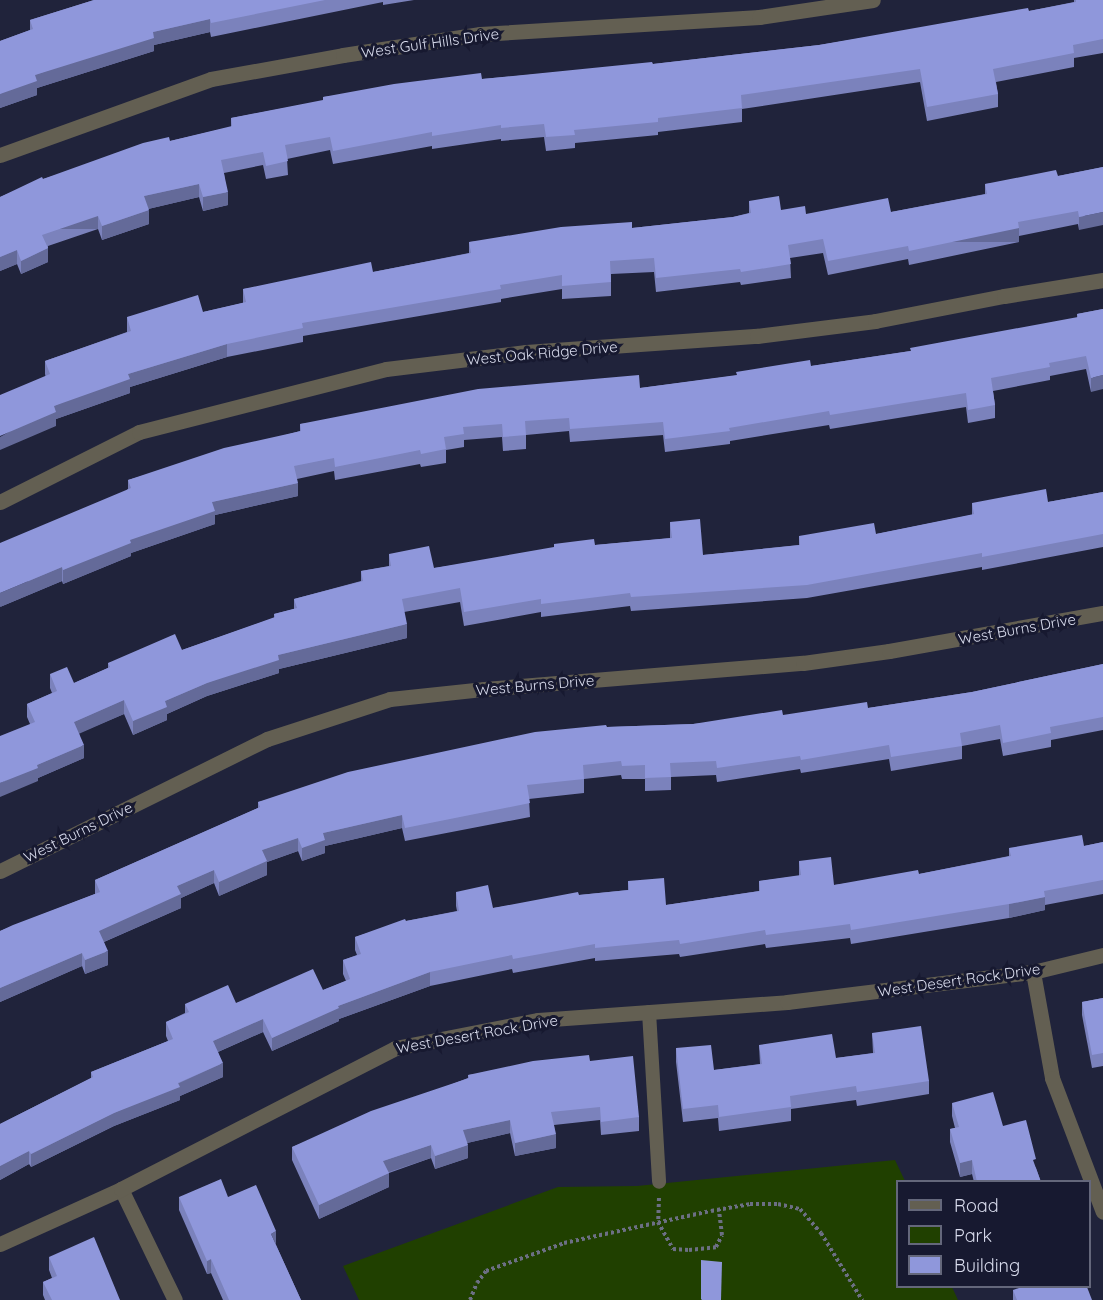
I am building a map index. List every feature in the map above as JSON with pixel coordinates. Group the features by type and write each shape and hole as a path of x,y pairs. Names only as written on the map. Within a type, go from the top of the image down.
{"street":[{"name":"West Gulf Hills Drive","path":"0,155 211,79 343,55 480,34 759,17 873,0"},
{"name":"West Oak Ridge Drive","path":"0,501 139,432 386,369 526,352 745,337 828,327 1103,280"},
{"name":"West Burns Drive","path":"0,871 267,739 390,699 803,663 889,651 1103,613"},
{"name":"West Desert Rock Drive","path":"0,1244 122,1189 395,1048 538,1020 787,1002 1033,972 1103,955"},
{"path":"1033,972 1052,1078 1091,1180"},
{"path":"1091,1180 1103,1212"},
{"path":"122,1189 174,1300"}],"lane":[{"path":"649,1012 659,1182"}],"path":[{"path":"659,1182 658,1222 673,1249 716,1247 722,1235 719,1209"},
{"path":"470,1300 477,1283 486,1271 506,1262 564,1243 750,1204 778,1204 800,1209 821,1233 862,1300"}],"green space":[{"path":"895,1160 905,1180 896,1180 896,1288 952,1288 958,1300 359,1300 343,1266 558,1187 637,1186"}],"building":[{"path":"94,0 325,0 211,23 210,19 153,32 154,38 35,75 37,81 0,94 0,41 33,29 30,20"},
{"path":"1076,0 1103,0 1103,39 1073,45 1074,53 993,69 998,94 927,107 920,69 741,95 742,108 658,118 658,122 574,130 575,135 546,137 544,124 501,128 501,125 432,136 432,132 333,151 330,137 285,145 288,161 266,166 263,152 221,160 228,192 203,197 199,184 144,196 149,210 102,226 98,216 42,235 48,248 21,261 17,250 0,257 0,197 42,177 43,179 143,143 169,137 170,141 232,126 231,118 394,84 481,73 482,79 652,62 653,64 819,45 1028,8 1029,11 1076,2"},
{"path":"1103,167 1103,212 1079,217 1078,211 1018,222 1019,228 909,251 908,246 828,261 823,239 788,245 791,264 741,272 740,269 656,278 654,258 610,261 611,282 562,286 562,275 500,285 501,289 302,323 303,328 227,344 128,374 130,379 54,406 56,412 0,436 0,395 50,374 45,361 131,331 127,317 198,295 203,312 246,302 243,289 371,262 373,272 471,253 469,242 561,227 632,222 632,228 733,217 751,213 749,201 779,196 781,210 805,206 806,214 888,198 891,212 987,194 985,184 1056,170 1058,176"},
{"path":"1103,309 1103,375 1091,378 1086,356 1049,363 1050,367 991,378 995,405 968,410 966,393 830,415 829,411 729,428 730,431 665,439 663,422 570,429 569,418 525,421 526,435 503,437 502,424 463,427 464,434 444,437 446,449 421,454 420,450 335,467 334,458 294,466 298,483 212,502 215,511 130,540 131,543 63,570 62,567 0,593 0,543 131,488 128,480 224,448 301,431 300,424 478,389 639,375 640,388 737,375 736,372 810,360 811,366 911,351 910,348 1078,317 1077,314"},
{"path":"1046,489 1048,502 1103,492 1103,534 982,557 982,553 807,585 631,597 630,593 541,604 541,599 464,612 460,588 402,599 407,624 278,655 279,660 207,683 165,701 167,707 133,721 124,700 74,722 84,745 37,765 38,768 0,783 0,736 35,722 27,704 57,691 50,674 67,667 74,683 110,667 108,663 175,634 182,650 275,617 274,614 297,608 294,599 363,581 361,571 391,566 389,554 429,546 434,568 554,547 554,544 594,539 595,545 672,538 670,522 700,519 703,555 800,545 799,536 874,523 876,534 974,514 972,503"},
{"path":"1103,664 1103,717 1050,727 1051,733 1003,743 1000,725 960,733 962,746 891,757 889,745 801,760 800,756 717,768 716,761 670,763 671,777 645,778 645,765 622,766 621,761 583,765 584,779 527,785 530,803 405,828 402,815 323,833 325,840 302,848 298,838 262,850 267,861 219,882 214,870 177,886 181,894 99,931 108,951 85,960 82,953 0,988 0,931 100,892 95,880 260,807 258,802 348,772 535,732 606,725 607,727 693,724 782,710 783,715 867,702 868,708 972,692"},
{"path":"1082,835 1084,846 1103,842 1103,880 1044,891 1045,897 851,930 850,924 766,935 765,930 680,944 679,940 595,948 595,944 513,959 512,955 430,972 338,1006 339,1008 272,1038 263,1019 213,1041 223,1063 178,1083 180,1087 114,1113 31,1154 29,1151 0,1166 0,1124 93,1077 91,1072 173,1039 166,1022 189,1012 185,1004 228,985 236,1003 313,969 323,990 350,979 343,960 361,954 355,937 405,919 406,921 459,911 456,892 488,885 493,908 578,892 579,895 629,890 628,881 664,878 666,905 760,891 759,881 801,875 799,861 831,857 834,885 918,870 919,874 1011,856 1009,848"},
{"path":"1103,998 1103,1053 1092,1055 1082,1002"},
{"path":"921,1026 929,1081 857,1092 856,1086 790,1096 791,1107 719,1117 718,1105 683,1109 676,1048 711,1045 714,1070 762,1064 759,1045 832,1034 836,1058 875,1053 872,1033"},
{"path":"589,1055 590,1061 633,1056 639,1117 601,1122 600,1107 551,1112 556,1134 515,1143 510,1120 463,1130 468,1145 435,1156 431,1145 383,1161 389,1173 319,1205 292,1147 371,1111 469,1078 468,1075 533,1061"},
{"path":"993,1092 1003,1126 1026,1120 1036,1159 1033,1160 1040,1180 977,1180 972,1160 960,1163 950,1129 959,1127 952,1103"},
{"path":"221,1179 228,1197 256,1185 276,1231 271,1234 301,1300 229,1300 211,1259 207,1261 179,1197"},
{"path":"94,1237 120,1300 52,1300 43,1282 57,1276 49,1257"},
{"path":"701,1260 722,1262 721,1300 701,1299"},
{"path":"1019,1288 1087,1288 1092,1300 1017,1300 1013,1290"}]}
